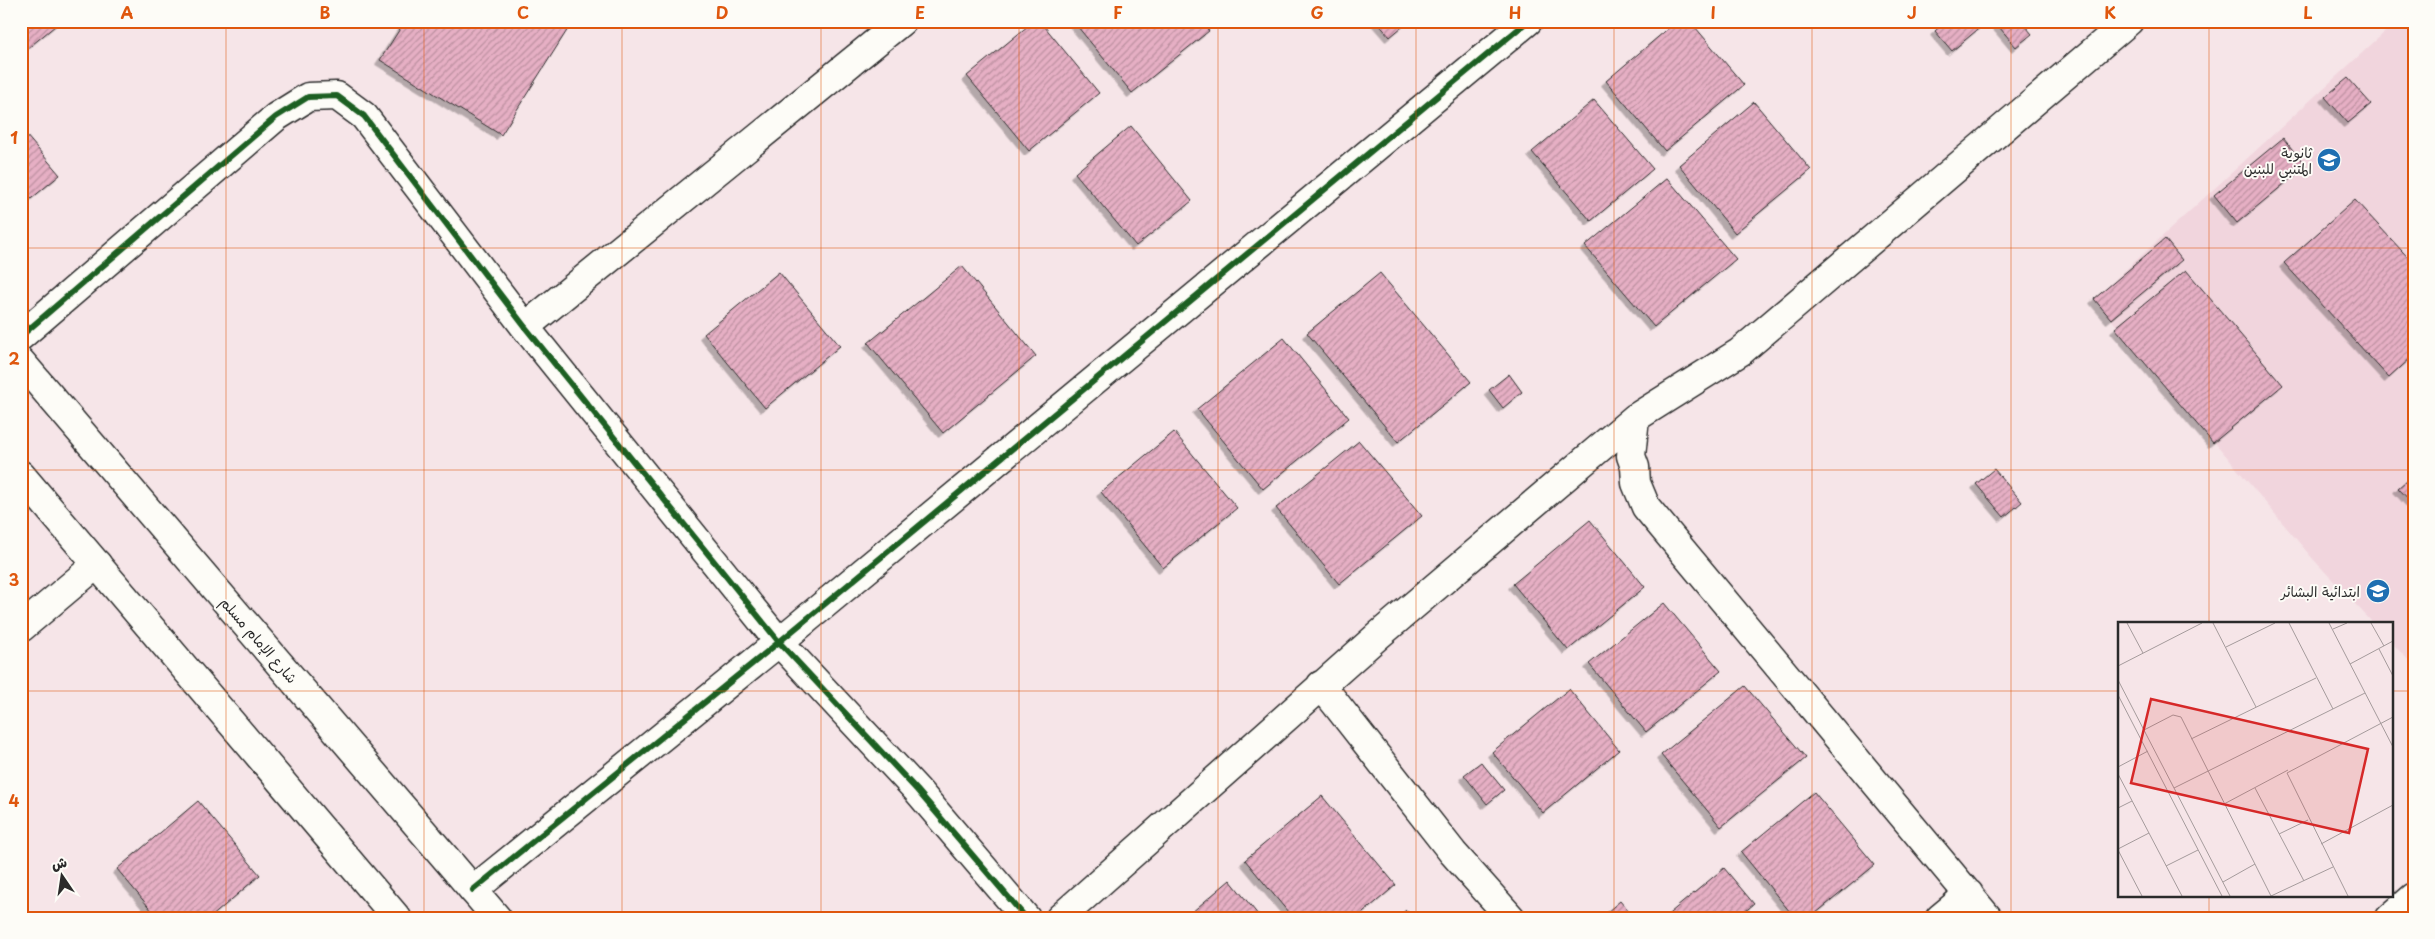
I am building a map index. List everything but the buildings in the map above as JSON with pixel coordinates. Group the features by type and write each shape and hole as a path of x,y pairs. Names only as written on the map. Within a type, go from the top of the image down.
{"street":[{"path":"525,327 902,21"},
{"path":"473,890 779,642 1528,21"},
{"path":"1060,918 1321,685 1635,418 1740,352 2130,21"},
{"path":"21,336 276,117 308,97 337,96 364,116 525,327 779,642 917,790 1026,918"},
{"name":"شارع الإمام مسلم","path":"21,362 497,918"},
{"path":"1635,418 1631,456 1635,467 1636,483 1646,507 1988,918"},
{"path":"21,475 397,918"},
{"path":"21,628 97,564"},
{"path":"1321,685 1453,852 1511,918"},
{"path":"1940,918 1969,894"},
{"path":"2390,918 2414,897"}],"shaded area":[{"name":"ثانوية المتنبي للبنين","path":"2397,21 2414,21 2414,666 2392,643 2392,622 2372,622 2313,559 2094,299"}],"cycle path":[{"path":"473,890 779,642 1528,21"},
{"path":"21,336 276,117 308,97 337,96 364,116 525,327 779,642 917,790 1026,918"}],"place":[{"name":"ثانوية المتنبي للبنين","path":"2329,160"},
{"name":"ابتدائية البشائر","path":"2378,591"}]}
